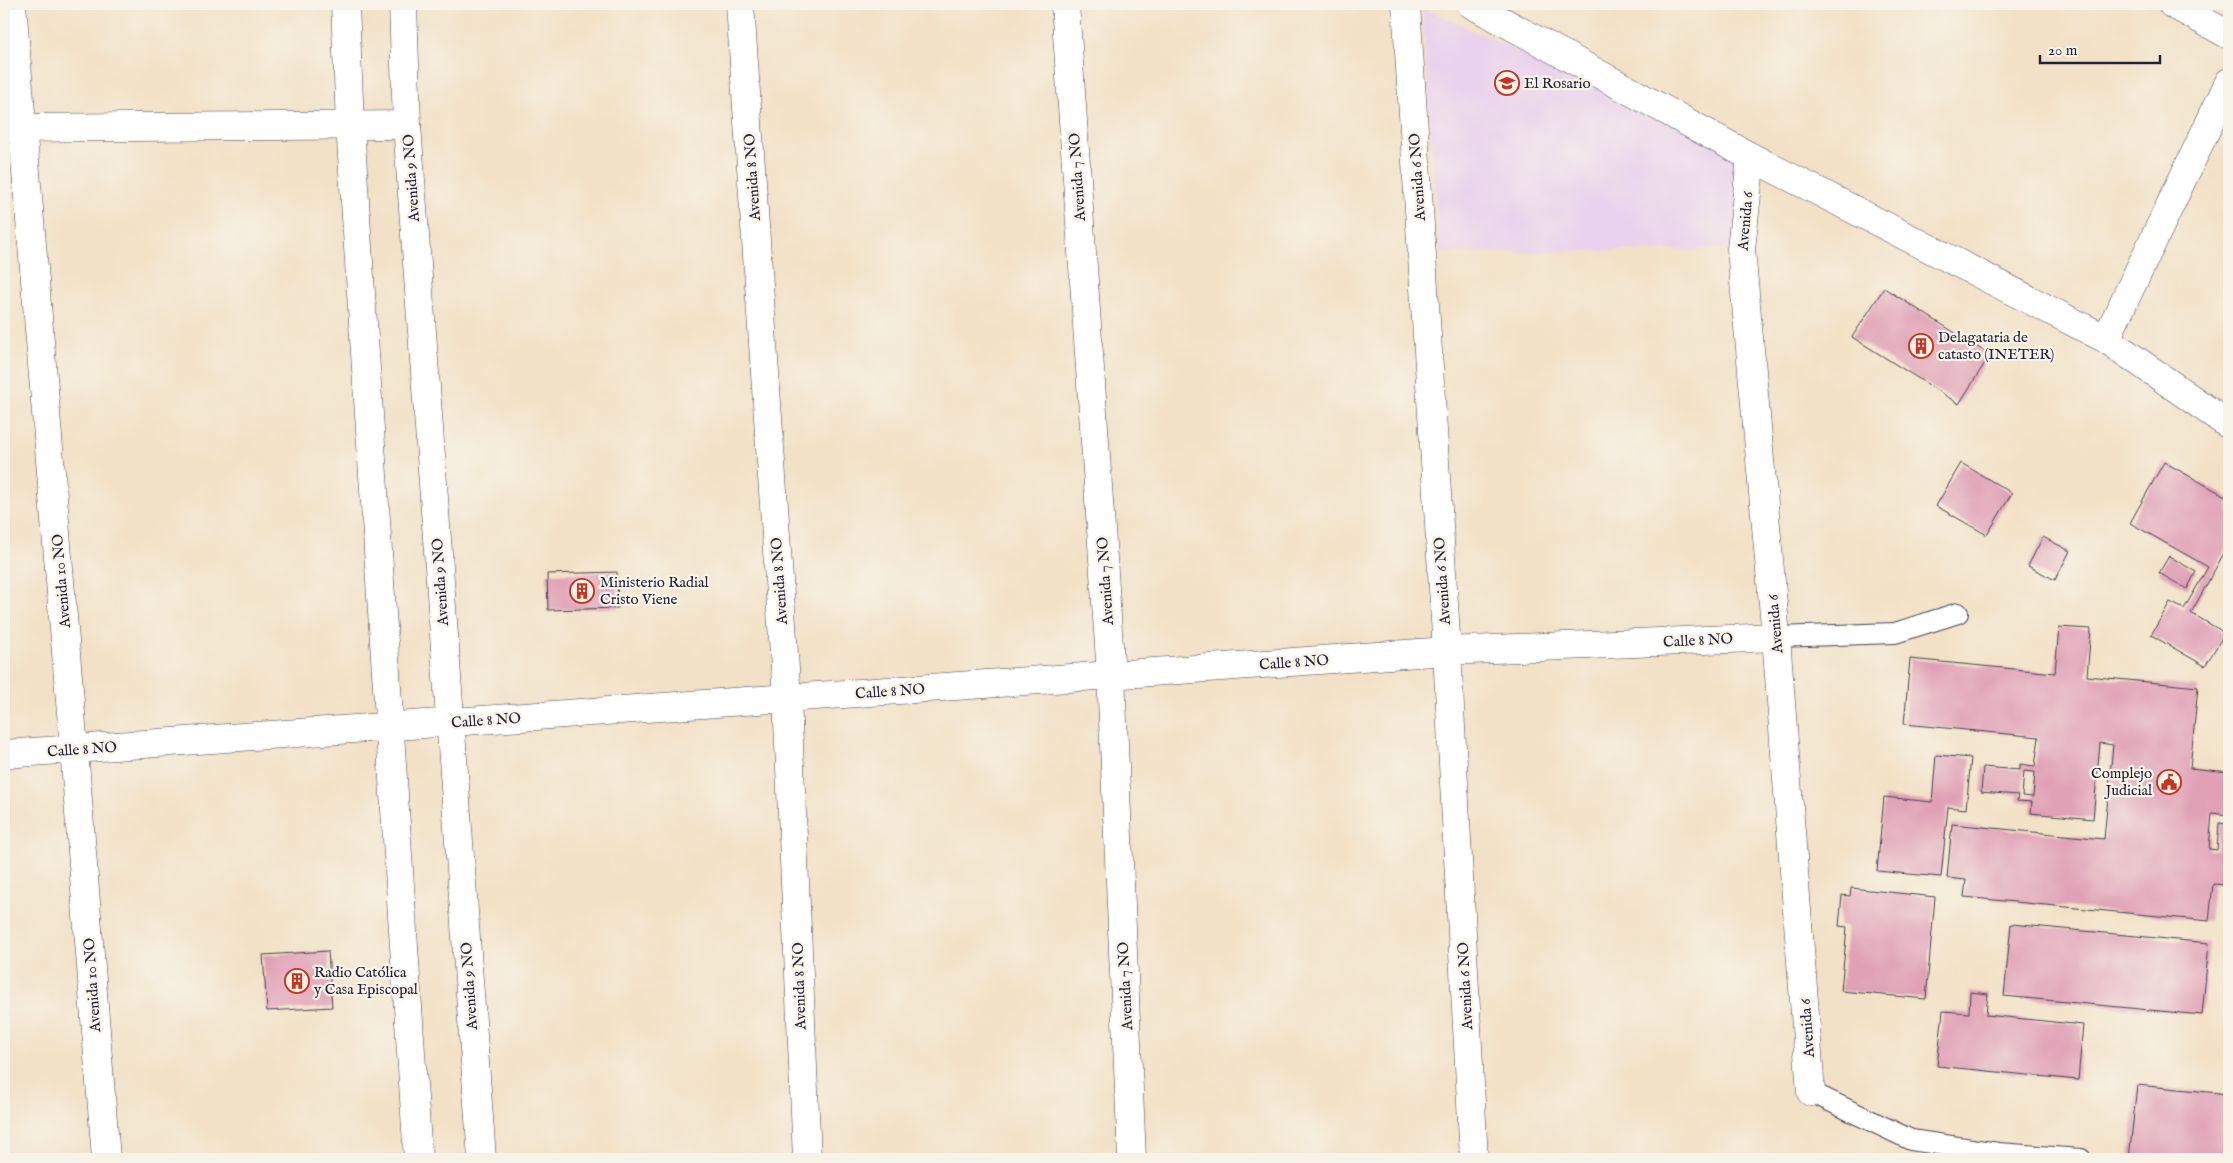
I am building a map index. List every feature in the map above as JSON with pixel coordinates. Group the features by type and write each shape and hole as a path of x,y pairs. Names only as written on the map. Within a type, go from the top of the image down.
{"street":[{"name":"Avenida 10 NO","path":"12,4 13,128 74,749 106,1159"},
{"path":"345,4 350,125 418,1159"},
{"name":"Avenida 9 NO","path":"402,4 407,125 482,1159"},
{"name":"Avenida 8 NO","path":"740,4 787,698 807,1159"},
{"name":"Avenida 7 NO","path":"1065,4 1111,675 1132,1159"},
{"name":"Avenida 6 NO","path":"1406,4 1447,651 1474,1159"},
{"path":"1471,4 1751,157 2106,339 2229,425"},
{"path":"2172,4 2229,36"},
{"path":"2106,339 2229,82"},
{"path":"13,128 407,125"},
{"name":"Avenida 6","path":"1751,157 1741,249 1776,637 1812,1092"},
{"name":"Calle 8 NO","path":"4,754 1447,651 1776,637"}],"lane":[{"path":"1776,637 1895,633 1958,614"},
{"path":"1812,1092 1911,1140 1998,1153 2081,1159"}],"shaded area":[{"name":"El Rosario","path":"1422,7 1751,159 1739,249 1440,253"}],"building":[{"name":"Delagataria de catasto (INETER)","path":"1884,288 1990,355 1959,404 1852,337"},
{"path":"2164,462 2229,498 2229,544 2191,613 2225,633 2205,666 2151,635 2170,602 2184,609 2208,567 2130,523"},
{"path":"1961,463 2012,493 1987,535 1936,506"},
{"path":"2043,537 2070,551 2055,580 2028,566"},
{"path":"2169,556 2196,572 2187,589 2159,573"},
{"name":"Ministerio Radial Cristo Viene","path":"617,572 618,608 548,610 547,574"},
{"name":"Complejo Judicial","path":"2059,627 2091,629 2087,676 2198,687 2190,768 2229,772 2229,815 2212,813 2209,849 2217,850 2219,823 2229,824 2229,885 2213,884 2209,921 1964,897 1966,880 1947,878 1952,824 2104,839 2113,745 2100,743 2093,819 2031,813 2032,802 2017,801 2018,795 1981,792 1983,767 2020,770 2020,764 2035,766 2039,737 1904,724 1910,659 2055,673","holes":["2024,771 2035,772 2033,797 2022,796"]},
{"path":"1936,755 1971,758 1966,809 1948,807 1941,877 1877,871 1884,797 1932,802"},
{"path":"1851,888 1935,897 1926,999 1841,991 1847,927 1839,926 1842,895 1850,896"},
{"path":"2011,924 2209,943 2202,1015 2004,996"},
{"name":"Radio Católica y Casa Episcopal","path":"328,951 332,1007 267,1011 263,955"},
{"path":"1970,992 1988,994 1986,1015 2083,1025 2078,1080 1937,1066 1943,1011 1969,1013"},
{"path":"2137,1085 2229,1094 2229,1159 2129,1159"}],"place":[{"name":"El Rosario","path":"1507,83"},
{"name":"Delagataria de catasto (INETER)","path":"1921,346"},
{"name":"Ministerio Radial Cristo Viene","path":"582,591"},
{"name":"Complejo Judicial","path":"2169,782"},
{"name":"Radio Católica y Casa Episcopal","path":"297,981"}]}
